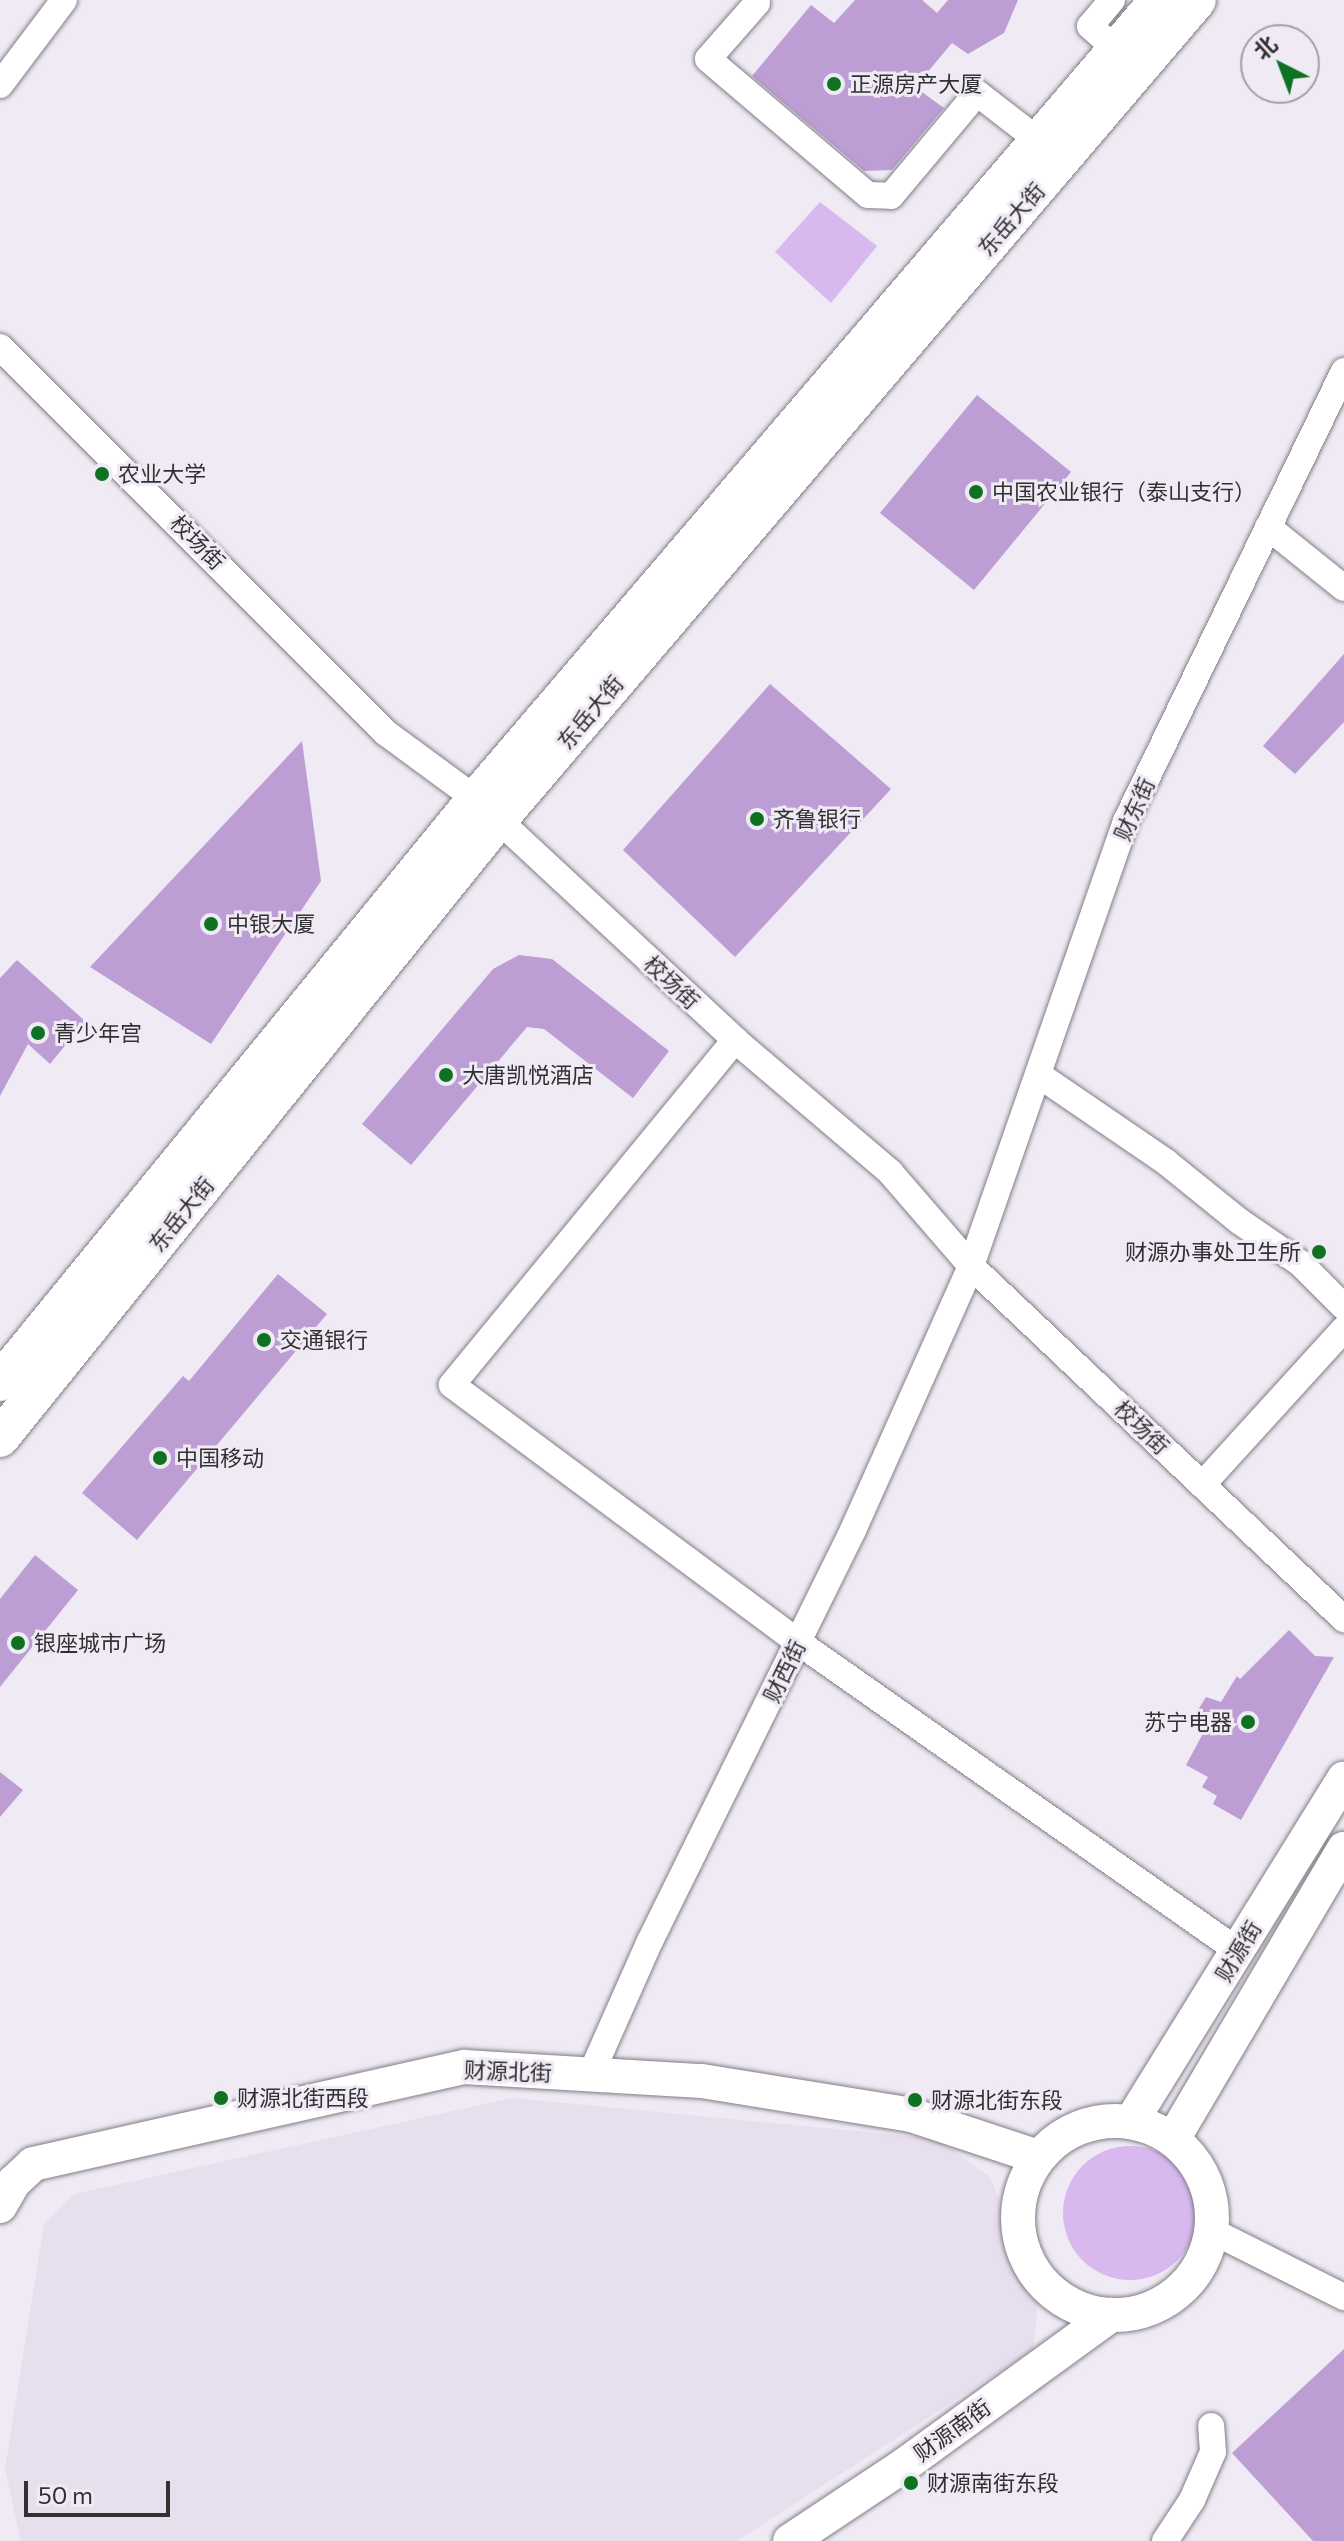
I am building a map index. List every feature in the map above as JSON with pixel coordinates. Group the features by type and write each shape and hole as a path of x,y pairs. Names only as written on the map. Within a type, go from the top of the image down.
{"highway":[{"name":"东岳大街","path":"0,1438 487,810 1159,0"},
{"name":"东岳大街","path":"0,1382 487,810 1197,0"}],"main road":[{"name":"财源街","path":"1131,2122 1344,1779"},
{"name":"财源街","path":"1173,2139 1344,1849"},
{"name":"财源北街","path":"0,2206 14,2182 33,2164 464,2067 702,2081 911,2115 1038,2157"},
{"path":"1131,2122 1154,2128 1173,2139 1201,2169 1212,2199 1212,2231 1203,2262 1184,2287 1157,2306 1125,2315 1092,2314 1062,2301 1038,2278 1022,2249 1017,2217 1023,2185 1038,2157 1062,2136 1091,2123 1131,2122"},
{"name":"财源南街","path":"790,2541 903,2466 1111,2315"}],"street":[{"path":"0,85 64,0"},
{"path":"1112,0 1090,26 1117,50"},
{"path":"757,3 708,59 868,195 891,196 977,93 1039,141"},
{"name":"校场街","path":"0,347 386,733 487,810 735,1040 890,1172 971,1266 1344,1619"},
{"name":"财东街","path":"971,1266 1126,821 1344,371"},
{"path":"1268,527 1344,588"},
{"path":"735,1040 452,1385 798,1642 1238,1951"},
{"path":"1039,1075 1166,1162 1239,1221 1300,1263 1344,1307"},
{"name":"财西街","path":"591,2074 650,1941 853,1530 971,1266"},
{"path":"1202,1485 1344,1329"},
{"path":"1212,2231 1344,2297"},
{"path":"1165,2541 1192,2500 1213,2452 1211,2426"}],"shaded area":[{"path":"820,202 877,246 831,303 775,252"},
{"path":"512,2098 938,2139 991,2178 1038,2303 1033,2350 737,2541 21,2541 5,2469 44,2224 75,2194"},
{"path":"1130,2146 1156,2151 1177,2166 1192,2187 1197,2213 1192,2239 1177,2260 1156,2275 1130,2280 1104,2275 1083,2260 1068,2239 1063,2213 1068,2187 1083,2166 1104,2151"}],"building":[{"name":"正源房产大厦","path":"855,0 922,0 937,13 948,0 1018,0 1004,33 968,54 952,43 915,87 944,108 892,170 864,171 752,76 811,5 834,23"},
{"name":"中国农业银行（泰山支行）","path":"977,395 1071,472 974,590 880,513"},
{"path":"1344,654 1344,722 1295,774 1263,746"},
{"name":"齐鲁银行","path":"770,684 891,789 735,957 623,850"},
{"name":"中银大厦","path":"302,741 321,881 211,1044 90,967"},
{"name":"大唐凯悦酒店","path":"519,955 552,959 669,1051 633,1098 544,1029 527,1027 411,1165 362,1124 493,969"},
{"name":"青少年宫","path":"17,960 85,1021 50,1064 28,1044 0,1096 0,978"},
{"path":"278,1274 327,1314 137,1540 82,1493 183,1376 189,1381"},
{"name":"银座城市广场","path":"35,1555 78,1590 0,1687 0,1599"},
{"name":"苏宁电器","path":"1289,1630 1315,1656 1334,1657 1241,1820 1213,1804 1217,1796 1202,1787 1208,1777 1186,1765 1207,1726 1193,1718 1206,1697 1221,1702 1237,1676 1240,1679"},
{"path":"0,1772 23,1790 0,1817"},
{"path":"1344,2349 1344,2541 1313,2541 1232,2453"}],"place":[{"name":"正源房产大厦","path":"834,84"},
{"name":"农业大学","path":"102,474"},
{"name":"中国农业银行（泰山支行）","path":"976,492"},
{"name":"齐鲁银行","path":"757,819"},
{"name":"中银大厦","path":"211,924"},
{"name":"青少年宫","path":"38,1033"},
{"name":"大唐凯悦酒店","path":"446,1075"},
{"name":"财源办事处卫生所","path":"1319,1252"},
{"name":"交通银行","path":"264,1340"},
{"name":"中国移动","path":"160,1458"},
{"name":"银座城市广场","path":"18,1643"},
{"name":"苏宁电器","path":"1248,1722"},
{"name":"财源北街西段","path":"221,2098"},
{"name":"财源北街东段","path":"915,2100"},
{"name":"财源南街东段","path":"911,2483"}]}
